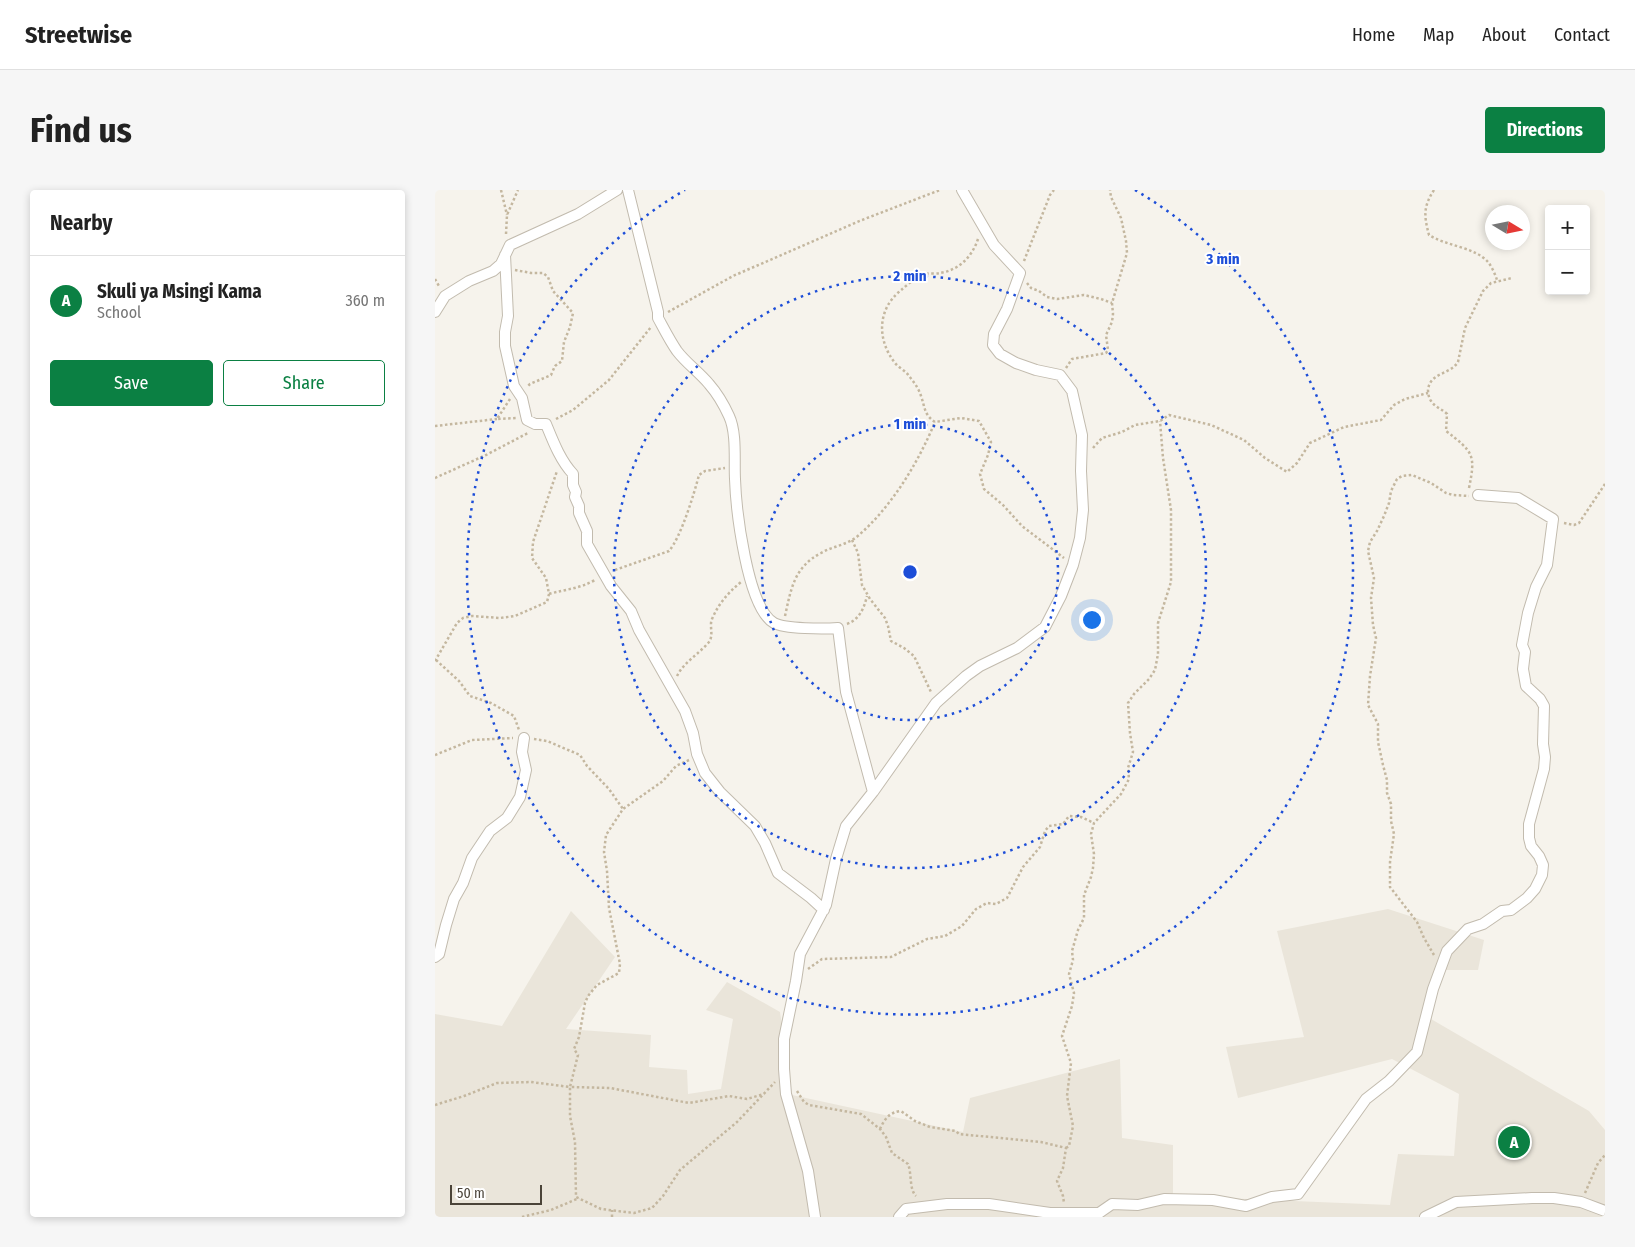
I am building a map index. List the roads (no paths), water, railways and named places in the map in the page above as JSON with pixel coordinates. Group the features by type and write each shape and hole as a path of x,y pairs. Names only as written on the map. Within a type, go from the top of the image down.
{"street":[{"path":"435,312 445,296 493,271 501,264 510,245 578,214 617,190"},
{"path":"628,190 659,312 658,318 677,351 710,385 730,417 735,450 740,538 756,596 765,614 773,623 819,629 837,628 846,692 873,792"},
{"path":"815,1217 808,1171 786,1094 784,1039 800,954 824,910 846,826 873,792 936,703 980,666 1017,648 1045,627 1061,596 1073,564 1079,538 1083,510 1082,434 1072,390 1059,375 1015,363 999,354 993,345 993,334 1007,309 1020,273 994,245 962,190"},
{"path":"506,252 508,316 505,346 514,386 522,398 527,420 535,424 546,424 557,450 573,474 575,497 579,506 579,513 587,531 587,544 611,586 631,611 639,630 685,711 693,733 697,754 705,773 720,792 755,826 765,843 778,873 824,910"},
{"path":"899,1217 906,1209 947,1204 989,1204 1062,1213 1099,1214 1113,1204 1138,1205 1164,1199 1213,1200 1246,1206 1272,1197 1298,1194 1366,1099 1389,1081 1417,1052 1433,989 1447,951 1467,929 1483,924 1503,911 1511,910 1527,898 1535,889 1542,875 1543,865 1531,846 1529,824 1544,769 1544,706 1540,698 1526,686 1523,669 1525,652 1523,645 1528,613 1536,587 1547,565 1553,519 1518,498 1472,496"},
{"path":"435,957 439,954 454,899 463,883 472,858 490,831 507,818 520,797 526,770 523,738"},
{"path":"1425,1217 1456,1202 1554,1198 1581,1202 1605,1211"}],"place":[{"name":"Skuli ya Msingi Kama","path":"1514,1142"}]}
